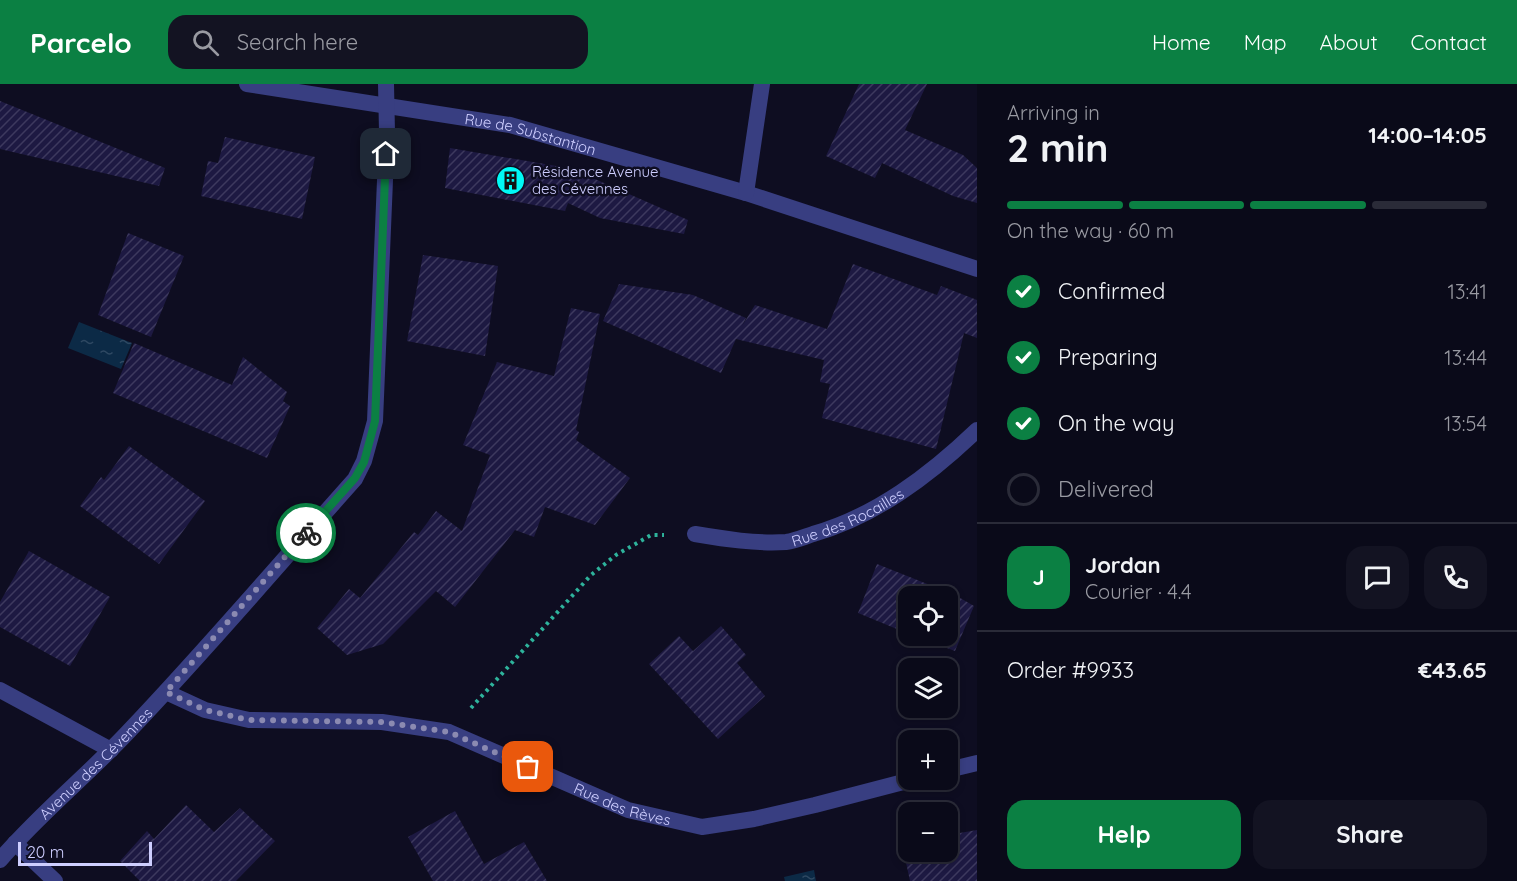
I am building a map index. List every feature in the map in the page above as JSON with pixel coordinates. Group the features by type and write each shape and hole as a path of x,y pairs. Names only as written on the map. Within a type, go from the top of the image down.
{"street":[{"name":"Rue de Substantion","path":"247,84 510,125 746,193 977,269"},
{"name":"Avenue des Cévennes","path":"0,860 166,692 355,478 364,462 375,421 387,132 386,84"},
{"path":"746,193 762,84"},
{"name":"Rue des Rocailles","path":"695,534 742,542 788,542 833,528 872,511 913,485 977,430"},
{"path":"0,690 111,750"},
{"name":"Rue des Rèves","path":"166,692 205,710 249,720 382,722 449,732 627,810 702,827 754,819 898,783"},
{"path":"958,768 977,763"},
{"path":"15,843 55,881"}],"path":[{"path":"449,732 591,575 616,555 651,535 695,534"}],"water":[{"path":"79,322 132,343 121,369 68,348"},
{"path":"814,870 816,881 785,881 784,877"}],"building":[{"path":"859,84 927,84 905,130 963,155 977,168 977,203 953,196 882,163 875,178 826,156"},
{"path":"0,101 165,168 159,186 0,149"},
{"path":"225,137 315,157 302,219 201,196 208,161 218,163"},
{"name":"Résidence Avenue des Cévennes","path":"450,148 580,170 579,172 688,220 684,234 600,218 568,203 565,211 445,188"},
{"path":"128,233 184,256 151,337 98,315"},
{"path":"423,255 498,266 485,356 407,341"},
{"path":"853,264 937,295 941,286 977,300 977,338 964,333 936,449 822,418 830,384 820,382 824,360 736,339 721,373 603,321 619,284 693,295 746,318 742,326 755,305 827,329"},
{"path":"571,308 600,314 576,430 579,432 576,440 630,478 595,525 545,507 534,537 515,530 455,607 436,591 383,644 347,655 317,628 349,589 360,598 414,532 418,535 436,511 462,531 490,455 463,445 497,362 554,376"},
{"path":"134,343 232,385 243,357 287,392 283,401 290,406 267,458 113,393"},
{"path":"129,446 205,501 159,564 80,506 101,477 104,480"},
{"path":"29,551 110,597 70,666 0,627 0,602"},
{"path":"877,564 932,586 898,586 898,629 858,613"},
{"path":"958,597 974,606 958,644"},
{"path":"721,626 746,655 737,663 765,696 718,739 649,664 679,636 693,651"},
{"path":"942,646 957,646 955,651"},
{"path":"186,805 214,832 240,808 275,841 236,881 140,881 120,861 147,831 154,839"},
{"path":"455,811 484,864 524,842 547,881 433,881 408,837"},
{"path":"977,830 977,881 910,881 906,862 958,862 958,833"}],"way so far":[{"path":"306,533 166,692 205,710 249,720 382,722 449,732 528,767"}],"place":[{"name":"Résidence Avenue des Cévennes","path":"511,180"}],"route":[{"path":"306,533 355,478 364,462 375,421 386,154"}]}
